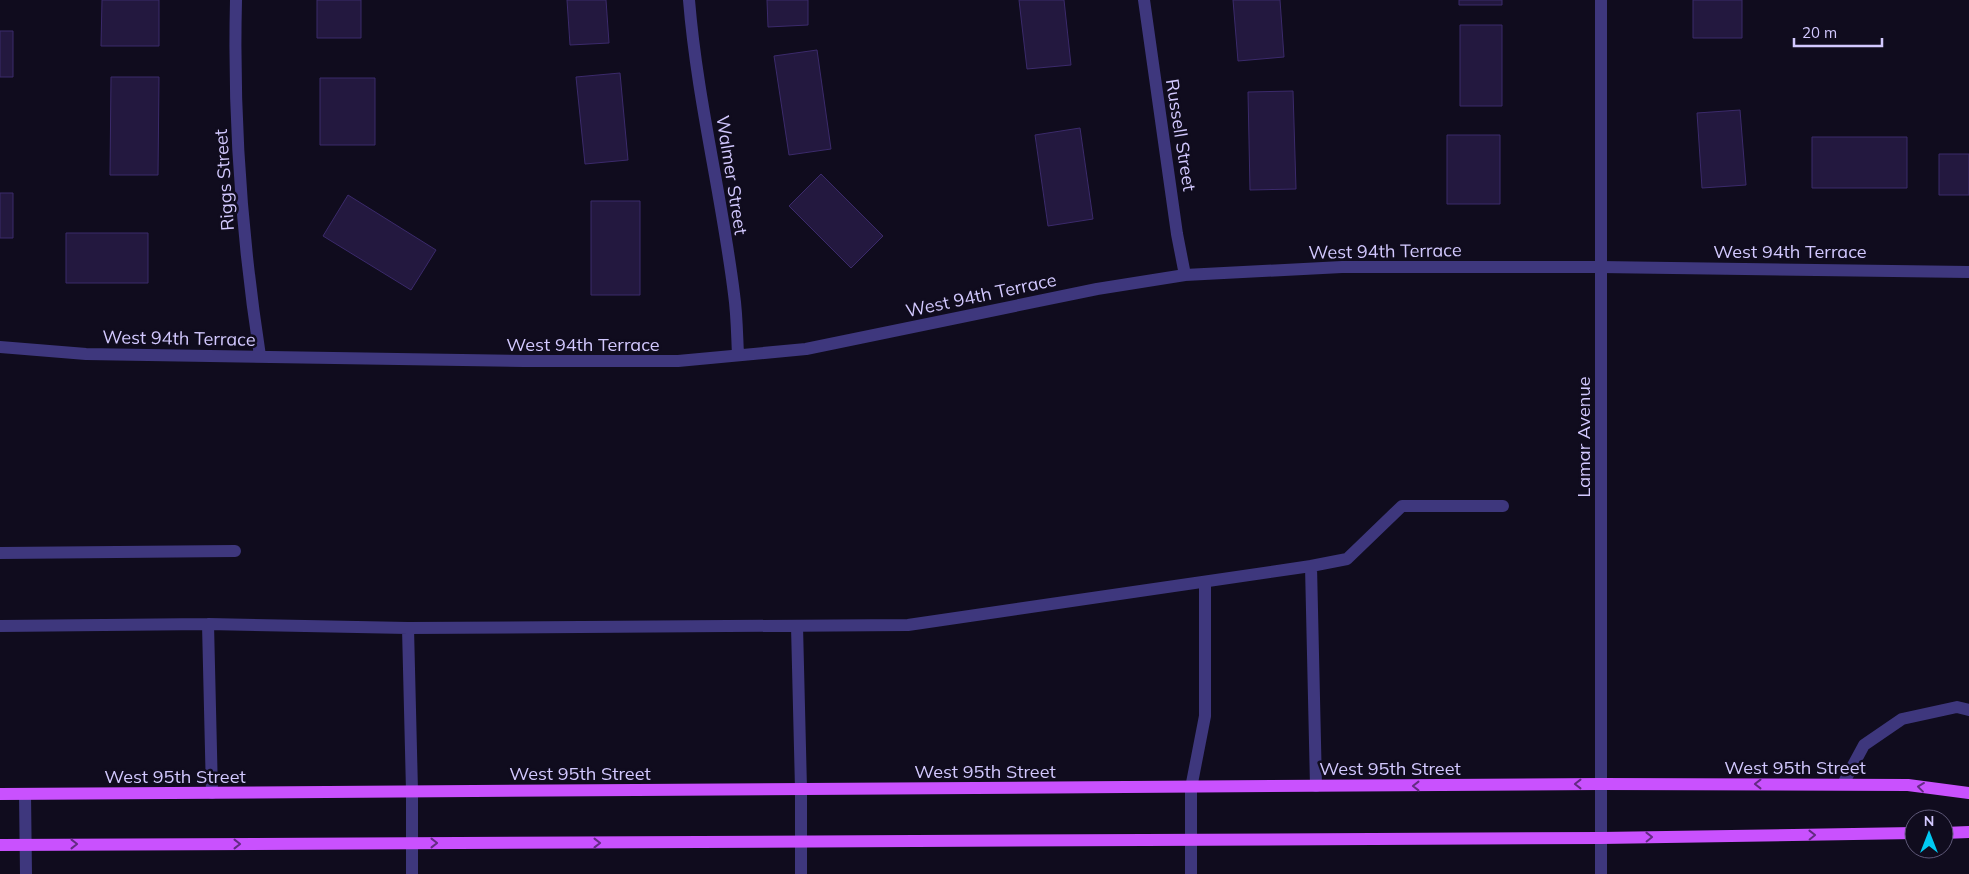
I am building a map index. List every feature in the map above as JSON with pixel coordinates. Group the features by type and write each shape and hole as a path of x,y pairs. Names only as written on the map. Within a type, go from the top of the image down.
{"main road":[{"name":"West 95th Street","path":"0,794 1600,784 1908,785 1969,793"},
{"path":"1954,833 1969,832"},
{"path":"0,845 1601,838 1904,833"}],"street":[{"name":"Riggs Street","path":"236,0 235,56 239,159 252,301 260,356"},
{"name":"Walmer Street","path":"689,0 692,34 711,160 734,295 738,355"},
{"name":"Russell Street","path":"1144,0 1177,234 1185,275"},
{"name":"Lamar Avenue","path":"1601,0 1601,874"},
{"name":"West 94th Terrace","path":"0,348 86,354 514,361 678,361 806,349 1097,289 1185,275 1342,267 1600,267 1969,272"},
{"path":"0,626 208,624 408,628 908,625 1205,582 1347,559 1402,506 1503,506"},
{"path":"0,553 235,551"},
{"path":"1311,566 1316,786"},
{"path":"1190,874 1190,788 1205,716 1205,582"},
{"path":"208,624 212,793"},
{"path":"796,626 801,789 801,874"},
{"path":"408,628 412,874"},
{"path":"1843,784 1864,745 1902,718 1956,707 1969,710"},
{"path":"25,794 26,874"}],"building":[{"path":"102,0 159,0 159,46 101,46"},
{"path":"317,0 361,0 361,38 317,38"},
{"path":"567,0 606,0 609,43 570,45"},
{"path":"767,0 808,0 808,25 768,27"},
{"path":"1019,0 1064,0 1071,65 1027,69"},
{"path":"1233,0 1280,0 1284,57 1238,61"},
{"path":"1459,0 1502,0 1502,5 1459,5"},
{"path":"1693,0 1742,0 1742,38 1693,38"},
{"path":"1460,25 1502,25 1502,106 1460,106"},
{"path":"0,31 13,31 13,77 0,77"},
{"path":"817,50 831,149 789,155 774,56"},
{"path":"620,73 628,160 585,164 576,77"},
{"path":"111,77 159,77 158,175 110,175"},
{"path":"320,78 375,78 375,145 320,145"},
{"path":"1293,91 1296,189 1250,190 1248,92"},
{"path":"1740,110 1746,185 1702,188 1697,113"},
{"path":"1080,128 1093,219 1048,226 1035,135"},
{"path":"1447,135 1500,135 1500,204 1447,204"},
{"path":"1812,137 1907,137 1907,188 1812,188"},
{"path":"1939,154 1969,154 1969,195 1939,195"},
{"path":"821,174 883,236 851,268 789,206"},
{"path":"0,193 13,193 13,238 0,238"},
{"path":"348,195 436,250 411,290 323,236"},
{"path":"591,201 640,201 640,295 591,295"},
{"path":"66,233 148,233 148,283 66,283"}]}
